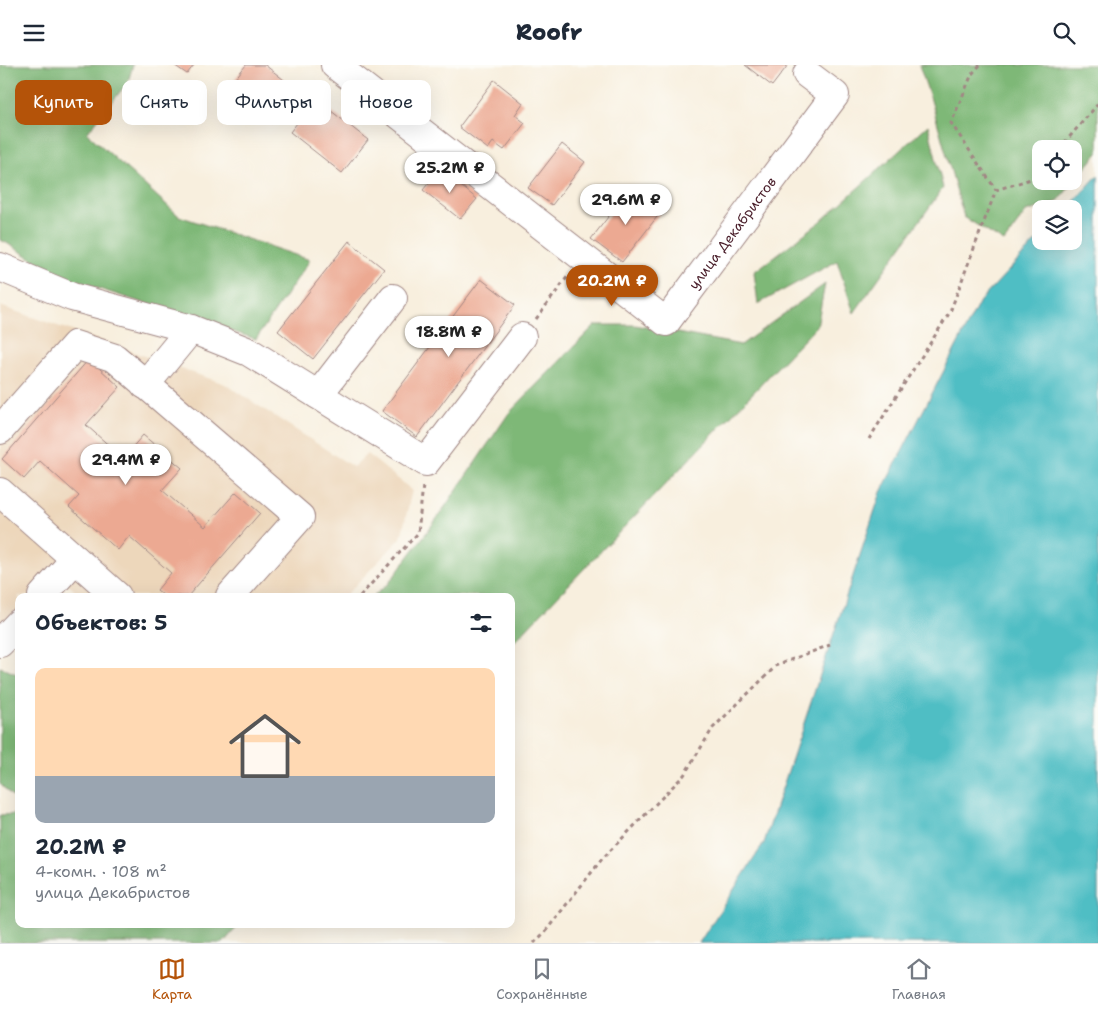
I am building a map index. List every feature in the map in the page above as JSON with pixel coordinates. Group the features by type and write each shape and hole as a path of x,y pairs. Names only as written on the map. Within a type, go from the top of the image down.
{"street":[{"name":"улица Декабристов","path":"334,65 666,322 834,95 807,74"},
{"path":"0,267 72,297 191,329 249,352 426,462 522,337"},
{"path":"318,395 393,299"},
{"path":"145,385 191,329"},
{"path":"0,431 75,345 115,358 300,517 233,593"},
{"path":"0,492 114,593"},
{"path":"45,593 75,559"},
{"path":"0,643 15,627"}],"path":[{"path":"980,65 972,75 951,123 996,190"},
{"path":"1067,140 1098,104"},
{"path":"996,190 1032,179"},
{"path":"869,439 950,311 996,190"},
{"path":"522,337 582,257"},
{"path":"363,593 418,533 426,462"},
{"path":"534,943 545,932 602,859 684,775 713,728 777,665 830,645"}],"shaded area":[{"path":"0,306 225,384 353,467 367,454 412,490 401,538 348,593 77,593 52,569 32,593 15,593 15,612 0,629"}],"green space":[{"path":"0,65 133,65 129,80 122,80 122,89 112,102 112,80 15,80 15,125 93,125 87,133 179,216 310,260 256,339 62,277 0,240"},
{"path":"919,65 1098,65 1098,153 1082,172 1082,140 1032,140 1032,190 1067,190 1059,200 1032,200 1032,210 1026,212 1004,242 964,217 931,100"},
{"path":"928,125 943,188 854,313 837,261 758,304 754,272 820,222"},
{"path":"825,284 817,326 515,641 515,593 377,593 389,583 438,517 509,413 595,325 635,325 741,345"},
{"path":"0,667 15,673 15,799 0,784"},
{"path":"15,814 15,928 236,928 223,943 0,943 0,815"}],"water":[{"path":"1098,175 1098,943 699,943 764,843 881,492 980,301 1032,246 1032,250 1082,250 1082,200 1075,200"}],"building":[{"path":"174,65 194,65 187,74"},
{"path":"246,65 265,65 284,80 234,80"},
{"path":"745,65 788,65 772,86"},
{"path":"494,80 523,103 515,115 525,123 504,150 493,142 488,149 459,127"},
{"path":"331,111 341,119 341,125 349,125 368,140 342,173 290,132 296,125 331,125"},
{"path":"562,144 585,162 552,205 528,188"},
{"path":"440,169 477,199 460,219 423,190"},
{"path":"629,190 660,213 622,262 591,239"},
{"path":"349,241 384,269 313,359 278,331"},
{"path":"481,279 515,305 417,437 382,411"},
{"path":"89,359 120,387 86,425 123,458 143,435 182,468 162,490 205,527 236,492 260,513 191,593 160,593 157,590 171,573 129,536 118,550 69,507 79,496 40,461 24,479 2,459"}]}
